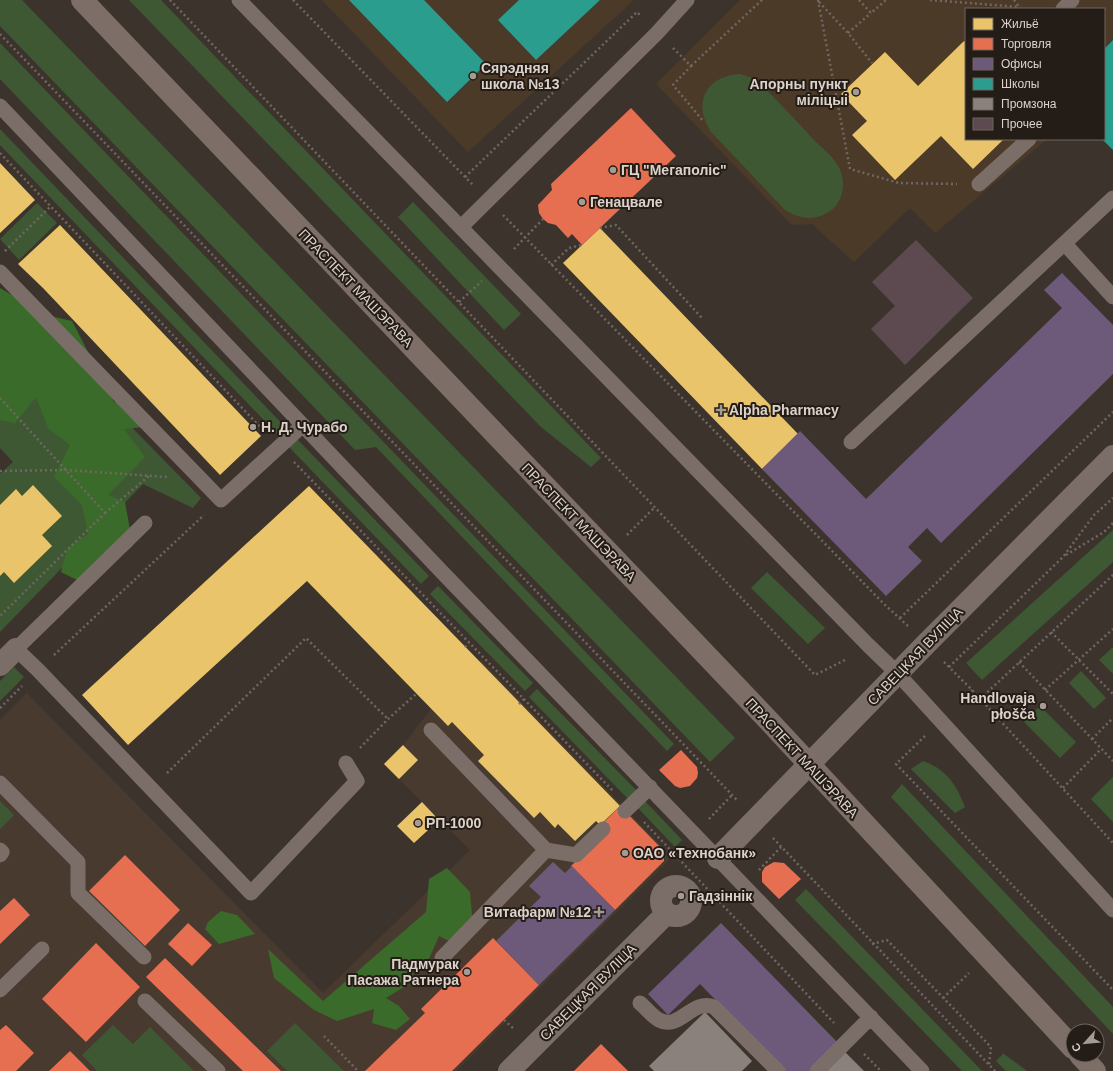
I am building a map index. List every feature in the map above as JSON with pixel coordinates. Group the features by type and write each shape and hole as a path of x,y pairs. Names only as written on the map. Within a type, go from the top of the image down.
{"main road":[{"name":"ПРАСПЕКТ МАШЭРАВА","path":"82,0 609,554 1065,1039"},
{"path":"1088,1063 1095,1071"}],"street":[{"name":"САВЕЦКАЯ ВУЛІЦА","path":"718,858 1113,456"},
{"path":"0,665 16,650"},
{"name":"САВЕЦКАЯ ВУЛІЦА","path":"509,1071 666,913 661,904 662,894 665,890 674,886 684,887 693,884"}],"lane":[{"path":"239,0 898,674 1113,910"},
{"path":"461,227 652,38 687,0"},
{"path":"1064,8 1072,0"},
{"path":"0,106 303,425 871,1016 922,1071"},
{"path":"979,184 1028,140"},
{"path":"851,442 1113,198"},
{"path":"1065,244 1113,297"},
{"path":"0,272 221,500 303,425"},
{"path":"145,523 16,650 38,670 251,893 358,781 346,763"},
{"path":"432,730 546,850 576,855 603,829"},
{"path":"0,782 78,862 78,893 144,957"},
{"path":"627,809 650,787"},
{"path":"0,850 2,852 0,855"},
{"path":"442,958 546,850"},
{"path":"0,990 42,949"},
{"path":"145,1001 218,1071"},
{"path":"640,1003 654,1016 666,1022 680,1019 699,1006 709,1005 714,1007 778,1071"},
{"path":"817,1071 871,1016"}],"path":[{"path":"170,0 815,675 845,660"},
{"path":"293,0 525,238 912,630"},
{"path":"691,66 762,0"},
{"path":"818,0 872,63"},
{"path":"818,0 850,169 899,183 979,184"},
{"path":"858,0 871,13"},
{"path":"848,34 886,0"},
{"path":"930,0 1021,8"},
{"path":"1014,0 1021,8"},
{"path":"0,34 742,805"},
{"path":"0,153 279,447 524,699 627,809 693,884 881,1071"},
{"path":"0,255 51,206"},
{"path":"525,238 543,219"},
{"path":"600,228 616,225 702,318"},
{"path":"552,265 569,248 582,245"},
{"path":"0,398 105,514"},
{"path":"900,618 1113,412"},
{"path":"0,471 66,470 201,480"},
{"path":"0,616 105,514 149,476"},
{"path":"1113,498 1094,515 1063,557 949,666 1113,843"},
{"path":"0,708 38,670 221,500"},
{"path":"609,554 655,507"},
{"path":"1063,557 1104,532 1113,523"},
{"path":"980,699 1113,575"},
{"path":"1045,690 1113,629"},
{"path":"1052,632 1113,694"},
{"path":"151,788 306,638 388,720"},
{"path":"465,647 469,643"},
{"path":"1019,662 1113,761"},
{"path":"964,698 972,690"},
{"path":"346,763 416,694"},
{"path":"520,704 524,699"},
{"path":"1092,739 1113,718"},
{"path":"930,731 896,764 1113,990"},
{"path":"1063,788 1101,749"},
{"path":"708,820 732,795"},
{"path":"769,835 995,1071"},
{"path":"756,873 781,847"},
{"path":"872,944 888,940 991,1047 989,1065"},
{"path":"943,998 987,956"},
{"path":"324,1036 358,1071"}],"shaded area":[{"name":"Сярэдняя школа №13","path":"322,0 634,0 468,152"},
{"path":"740,0 1113,0 1113,40 1105,48 1105,8 965,8 965,140 1046,140 935,233 910,208 854,262 812,224 792,225 656,84"},
{"path":"481,660 672,857 456,1071 0,1071 0,720 27,693 323,993 470,850 384,764 403,745 431,709"}],"green space":[{"path":"0,0 22,0 735,738 710,762 0,26"},
{"path":"129,0 161,0 601,458 591,467 541,427"},
{"path":"0,43 674,744 667,751 376,447 355,450 0,79"},
{"path":"740,74 752,78 762,85 837,164 842,177 842,192 836,205 825,214 805,218 785,210 711,132 705,121 703,111 703,101 706,93 718,80 728,76"},
{"path":"0,129 289,431 281,438 0,145"},
{"path":"413,202 521,314 504,330 398,217"},
{"path":"37,203 57,223 19,260 0,239"},
{"path":"0,288 46,315 72,321 114,402 132,403 144,427 124,429 145,457 108,495 125,502 133,546 85,584 61,572 68,547 88,534 82,505 54,477 70,445 48,428 36,397 15,423 0,420"},
{"path":"0,293 201,498 193,508 143,484 0,632 0,474 13,462 0,448"},
{"path":"297,439 429,576 421,584 289,447"},
{"path":"1113,530 1113,562 982,680 966,663"},
{"path":"767,572 825,628 808,644 751,588"},
{"path":"438,586 533,683 525,691 430,594"},
{"path":"1113,647 1113,674 1099,660"},
{"path":"14,667 24,677 0,701 0,681"},
{"path":"1081,671 1106,698 1094,709 1069,683"},
{"path":"537,689 639,793 630,801 529,697"},
{"path":"1040,706 1076,742 1060,758 1024,722"},
{"path":"923,761 938,768 949,778 958,791 965,807 955,813 911,769"},
{"path":"1113,777 1113,822 1091,799"},
{"path":"902,784 1113,1007 1113,1034 1105,1025 1105,1023 1103,1023 891,797"},
{"path":"644,800 682,840 675,847 637,807"},
{"path":"0,801 14,815 0,829"},
{"path":"447,868 470,892 473,927 459,946 439,936 425,968 412,966 414,981 386,998 399,1006 410,1019 396,1030 372,1023 374,1009 337,1021 314,1010 274,978 268,949 323,1001 426,912 429,879"},
{"path":"806,889 982,1071 962,1071 795,900"},
{"path":"221,911 237,915 255,934 219,944 205,929 208,922"},
{"path":"295,1023 344,1071 287,1071 267,1051"},
{"path":"113,1025 133,1044 150,1027 194,1071 97,1071 82,1055"},
{"path":"1004,1053 1027,1071 1006,1071 996,1061"}],"building: Жильё":[{"path":"964,41 965,140 1003,140 973,169 941,136 895,180 852,135 867,121 841,94 885,52 918,86"},
{"path":"0,163 35,200 0,233"},
{"path":"60,225 261,436 220,475 43,288 18,264"},
{"path":"600,228 798,434 762,469 563,263"},
{"path":"33,485 62,516 42,535 52,546 14,583 4,572 0,576 0,505 16,489 22,496"},
{"path":"309,486 620,806 600,825 596,821 575,841 558,824 555,828 540,812 534,818 478,761 484,755 452,722 448,726 307,581 128,745 82,695"},
{"path":"403,745 418,760 399,779 384,764"},
{"name":"РП-1000","path":"422,802 439,820 414,843 397,826"}],"building: Торговля":[{"name":"ГЦ \"Мегаполіс\"","path":"631,108 676,156 582,245 572,234 568,238 556,225 548,223 543,219 539,213 538,205 552,190 551,184"},
{"path":"681,750 697,767 698,773 697,778 690,786 680,788 675,786 659,770"},
{"path":"620,806 664,851 664,861 615,910 571,866 606,832 600,826"},
{"path":"125,855 180,910 145,946 89,891"},
{"path":"774,862 784,863 801,879 779,899 762,882 762,872 765,867"},
{"path":"14,898 30,915 0,944 0,911"},
{"path":"188,923 212,945 192,966 168,944"},
{"path":"493,938 539,985 452,1071 365,1071 425,1013 421,1009"},
{"path":"96,943 140,987 86,1042 42,999"},
{"path":"165,958 281,1071 243,1071 146,977"},
{"path":"6,1025 34,1053 16,1071 0,1071 0,1030"},
{"path":"601,1044 628,1071 574,1071"},
{"path":"70,1051 90,1071 49,1071"}],"building: Офисы":[{"path":"1062,273 1113,325 1113,374 941,543 927,528 908,547 922,561 886,596 762,469 800,431 866,499 1062,308 1044,290"},
{"path":"553,862 565,873 572,866 615,910 539,985 496,941 541,897 529,886"},
{"path":"721,923 838,1043 809,1071 785,1071 700,984 668,1015 648,994"}],"building: Школы":[{"path":"349,0 424,0 486,64 447,102"},
{"path":"519,0 600,0 536,60 498,20"},
{"path":"1113,40 1113,150 1103,140 1105,140 1105,48"}],"building: Промзона":[{"path":"705,1012 752,1061 742,1071 654,1071 649,1066"},
{"path":"844,1051 864,1071 825,1071"}],"building: Прочее":[{"path":"916,240 973,298 905,365 871,329 895,306 872,282"}],"place":[{"name":"Сярэдняя школа №13","path":"473,76"},
{"name":"Апорны пункт міліцыі","path":"856,92"},
{"name":"ГЦ \"Мегаполіс\"","path":"613,170"},
{"name":"Генацвале","path":"582,202"},
{"name":"Alpha Pharmacy","path":"721,410"},
{"name":"Н. Д. Чурабо","path":"253,427"},
{"name":"Handlovaja płošča","path":"1043,706"},
{"name":"РП-1000","path":"418,823"},
{"name":"ОАО «Технобанк»","path":"625,853"},
{"name":"Гадзіннік","path":"681,896"},
{"name":"Витафарм №12","path":"599,912"},
{"name":"Падмурак Пасажа Ратнера","path":"467,972"}]}
